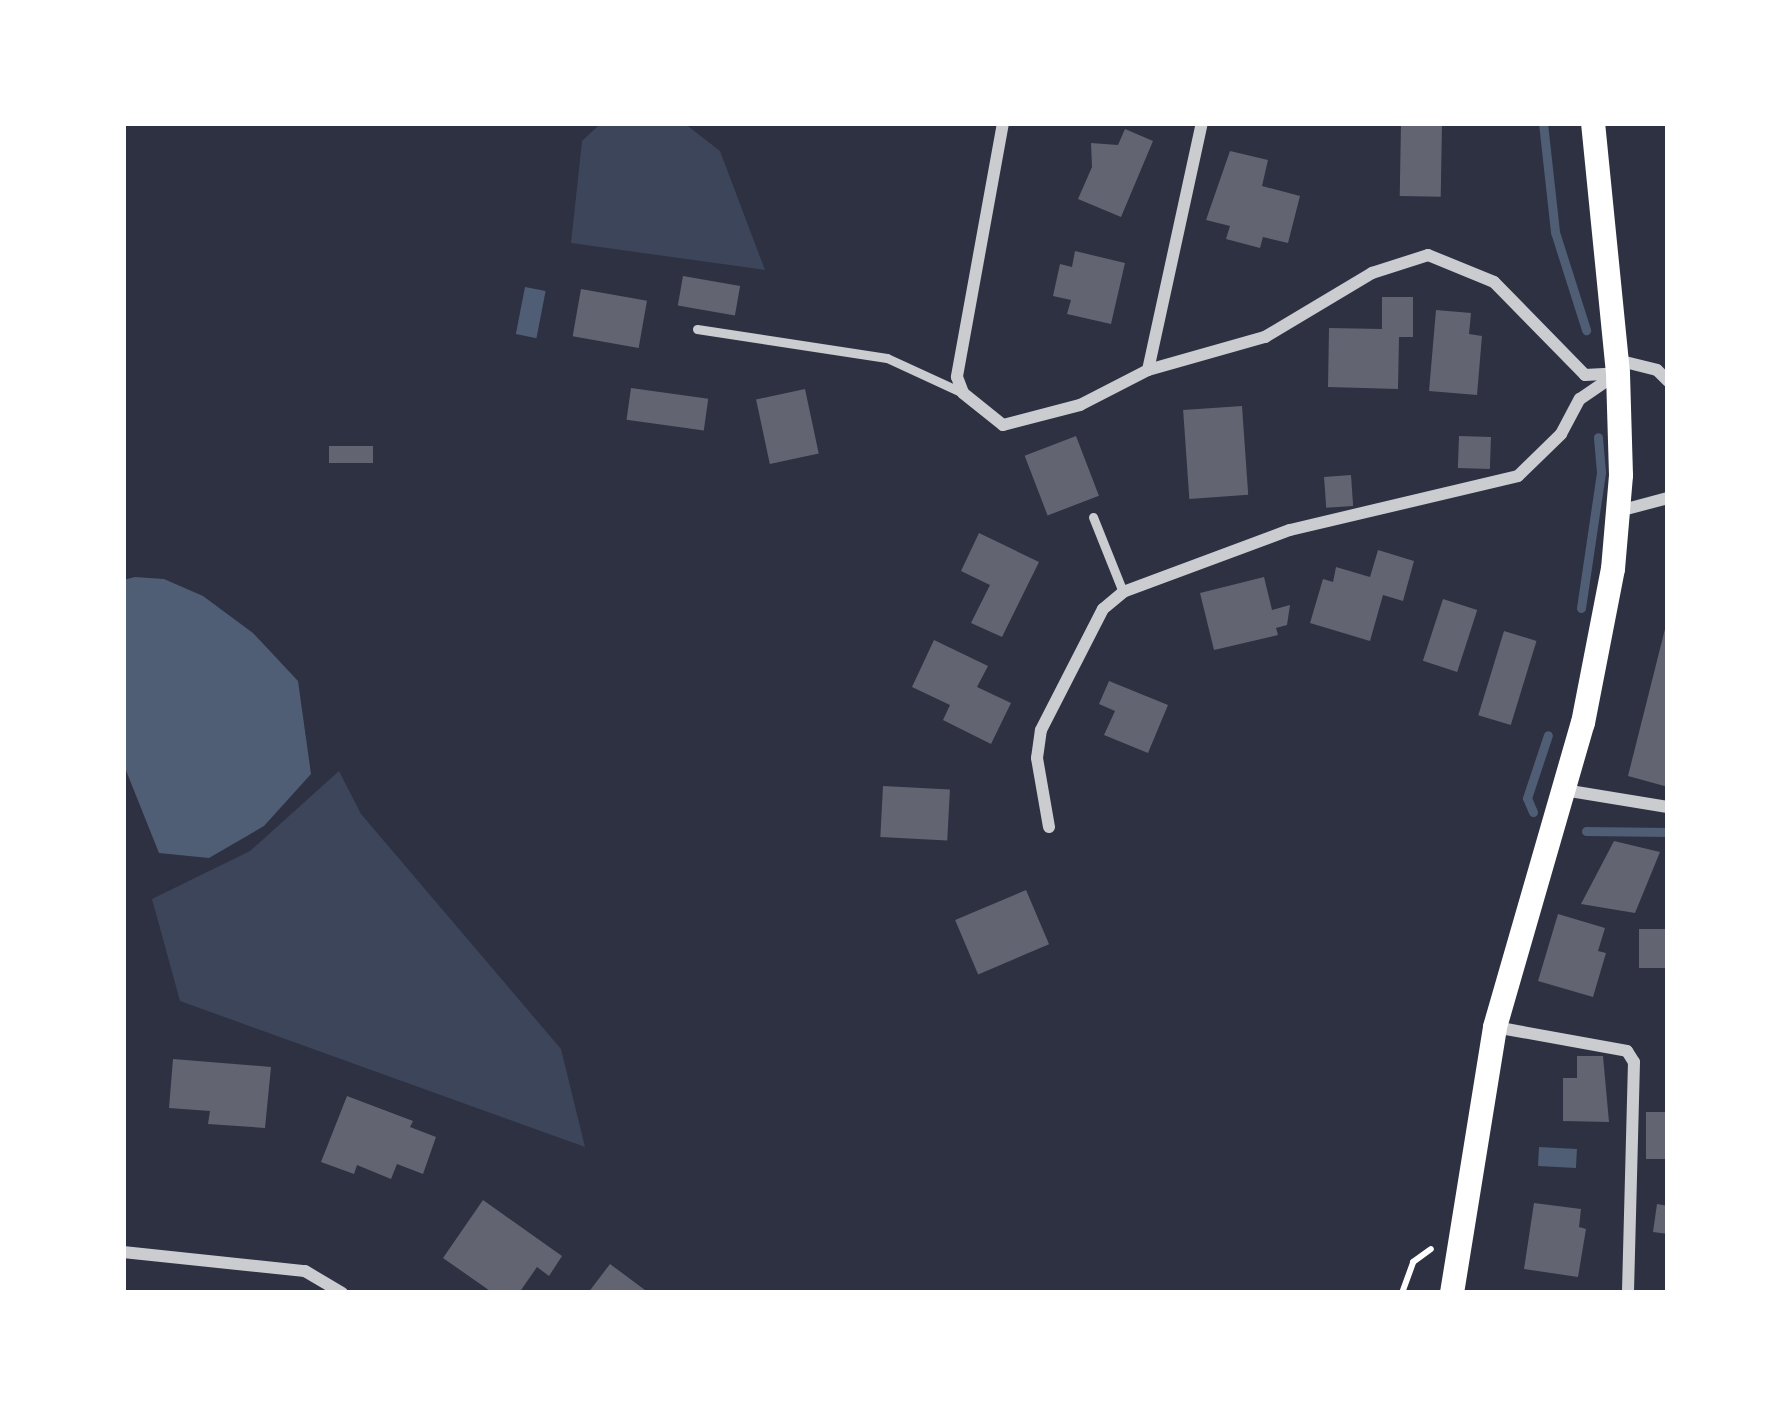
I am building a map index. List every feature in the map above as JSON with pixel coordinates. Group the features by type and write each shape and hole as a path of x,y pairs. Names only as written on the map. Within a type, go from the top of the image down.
{"main road":[{"path":"1452,1293 1496,1027 1596,671 1619,511 1617,366 1593,123"}],"street":[{"path":"1003,123 957,377 963,393 1004,425 1080,405 1148,370 1265,337 1372,273 1428,255 1494,282 1585,374 1617,366 1657,370 1668,381"},
{"path":"1148,370 1202,123"},
{"path":"1049,826 1036,758 1041,730 1103,609 1124,592 1290,530 1518,476 1562,434 1580,399 1617,366"},
{"path":"1619,511 1668,497"},
{"path":"1564,790 1668,807"},
{"path":"1496,1027 1627,1051 1634,1062 1628,1293"},
{"path":"123,1252 305,1271 342,1293"}],"lane":[{"path":"697,329 887,358 963,393"},
{"path":"1093,517 1124,592"}],"path":[{"path":"1402,1293 1405,1277 1425,1250 1459,1248"}],"shaded area":[{"path":"601,123 684,123 720,151 765,270 571,243 582,141"},
{"path":"525,287 546,291 536,338 516,334"},
{"path":"164,579 203,596 253,633 298,681 311,774 264,826 209,858 159,853 123,763 123,580"},
{"path":"339,771 361,814 561,1049 585,1147 180,1001 152,899 250,851"},
{"path":"1539,1147 1577,1149 1576,1168 1538,1166"}],"building":[{"path":"1401,123 1442,124 1441,197 1400,196"},
{"path":"1125,129 1153,141 1121,217 1078,199 1092,167 1091,143 1118,145"},
{"path":"1230,151 1268,160 1262,186 1300,196 1288,243 1263,237 1260,248 1226,239 1230,226 1206,220"},
{"path":"1075,251 1125,263 1111,324 1067,314 1071,300 1053,296 1060,264 1072,267"},
{"path":"683,276 740,286 735,316 678,306"},
{"path":"581,289 647,301 639,348 573,336"},
{"path":"1382,297 1413,297 1413,337 1399,337 1398,389 1328,387 1329,328 1382,329"},
{"path":"1436,310 1471,313 1469,334 1482,336 1477,395 1429,391"},
{"path":"631,388 708,399 704,431 627,420"},
{"path":"805,389 819,454 770,464 756,399"},
{"path":"1242,406 1248,495 1189,499 1183,410"},
{"path":"1076,436 1099,496 1048,515 1025,456"},
{"path":"1459,436 1491,437 1490,469 1458,468"},
{"path":"329,446 373,446 373,463 329,463"},
{"path":"1351,475 1353,506 1326,508 1324,477"},
{"path":"979,533 1039,562 1002,637 971,623 990,585 961,571"},
{"path":"1378,550 1414,561 1403,601 1383,595 1370,641 1310,623 1323,579 1333,582 1336,567 1370,577"},
{"path":"1264,577 1272,610 1290,605 1287,625 1276,628 1278,635 1214,650 1200,593"},
{"path":"1443,599 1477,610 1457,672 1423,661"},
{"path":"1668,625 1668,787 1628,776"},
{"path":"1504,631 1537,641 1511,725 1478,715"},
{"path":"934,640 988,666 977,687 1011,703 991,744 943,720 950,705 912,687"},
{"path":"1109,681 1168,705 1148,753 1104,735 1115,711 1099,704"},
{"path":"883,786 950,790 947,840 880,837"},
{"path":"1614,841 1660,852 1635,913 1581,904"},
{"path":"1026,890 1049,944 978,974 955,920"},
{"path":"1558,914 1605,928 1598,951 1606,953 1593,997 1538,981"},
{"path":"1639,929 1668,929 1668,968 1639,968"},
{"path":"1577,1056 1603,1056 1609,1122 1563,1121 1563,1078 1577,1078"},
{"path":"173,1059 271,1067 265,1128 208,1124 210,1111 169,1108"},
{"path":"347,1096 413,1121 410,1127 436,1137 423,1174 397,1164 391,1179 357,1165 354,1174 321,1162"},
{"path":"1646,1112 1668,1112 1668,1159 1646,1159"},
{"path":"483,1200 562,1256 549,1276 537,1267 519,1293 493,1293 443,1258"},
{"path":"1534,1203 1581,1209 1579,1227 1586,1229 1578,1277 1524,1269"},
{"path":"1657,1204 1668,1206 1668,1234 1653,1232"},
{"path":"610,1264 649,1293 588,1293"}],"waterway":[{"path":"1543,123 1555,232 1586,330"},
{"path":"1581,608 1601,472 1598,437"},
{"path":"1533,812 1527,798 1548,735"},
{"path":"1586,831 1668,832"}]}
